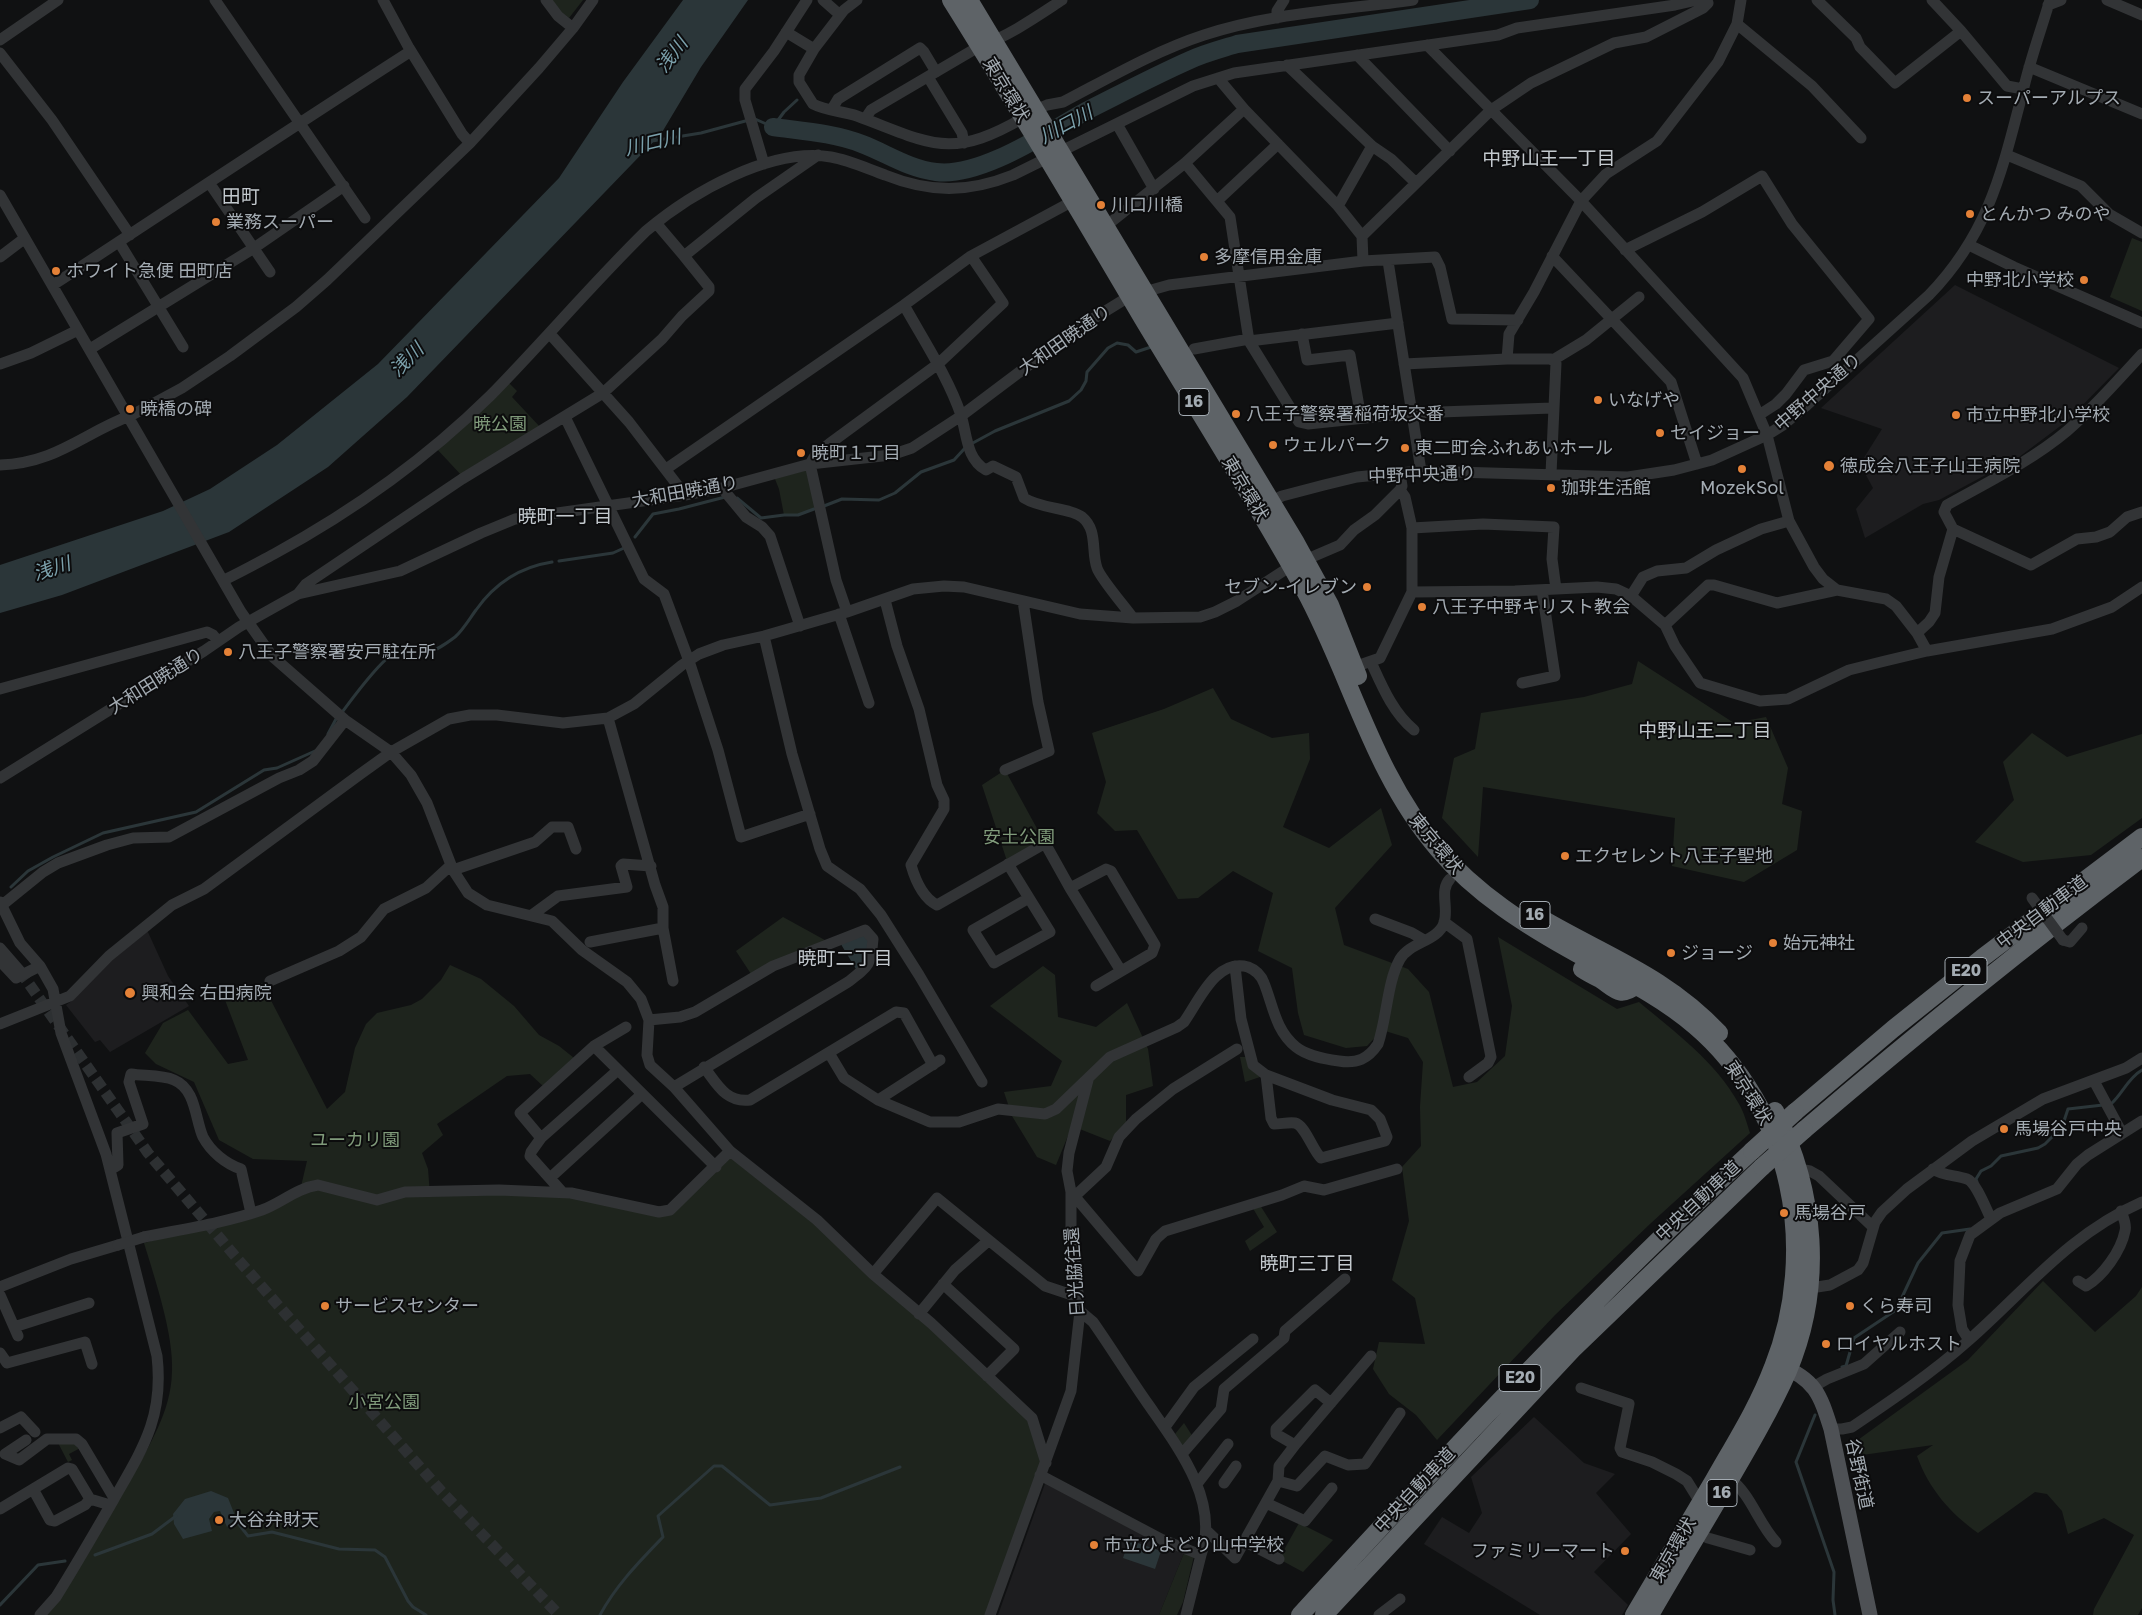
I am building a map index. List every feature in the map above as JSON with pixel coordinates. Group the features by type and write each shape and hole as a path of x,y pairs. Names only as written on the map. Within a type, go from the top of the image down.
{"highway":[{"name":"東京環状","path":"951,0 987,44 1053,153 1106,226 1137,293"},
{"name":"東京環状","path":"969,0 987,44"},
{"name":"東京環状","path":"1053,153 1073,201 1137,293 1299,564 1336,618 1380,731 1403,780 1426,816 1453,849 1483,878 1517,904 1631,977 1680,1014 1703,1034 1738,1073 1761,1109 1778,1150 1790,1193 1800,1288"},
{"name":"東京環状","path":"1299,564 1382,765 1405,806 1423,832 1457,870 1493,901 1562,945 1631,977 1663,984 1690,1005 1714,1027 1739,1055 1770,1101 1786,1133 1799,1169 1807,1204 1810,1230 1800,1288 1786,1327 1782,1366 1759,1429 1650,1615"},
{"path":"1423,832 1438,866 1470,897 1505,923 1622,992 1630,991 1631,977"},
{"name":"中央自動車道","path":"1300,1615 1454,1447 1559,1337 1669,1227 1795,1112 1893,1029 1982,958 2142,837"},
{"name":"中央自動車道","path":"1324,1615 1572,1350 1762,1167 1923,1028 2056,922 2142,858"},
{"name":"東京環状","path":"1634,1615 1782,1366"}],"main road":[{"name":"谷野街道","path":"1782,1366 1813,1387 1821,1398 1831,1429 1870,1615"}],"street":[{"path":"0,40 58,0"},
{"path":"215,0 365,218"},
{"path":"383,0 411,51 462,134 470,143"},
{"path":"546,0 558,16 573,28"},
{"path":"0,465 43,458 129,420 207,372 296,306 380,231 470,143 539,68 573,28 593,0"},
{"path":"764,162 744,93 747,85 807,0"},
{"path":"823,0 840,15"},
{"path":"857,0 840,15 814,49 799,75 799,82 813,104 866,119 921,141 944,144 964,143 986,137 1032,118 1047,105 1063,102 1191,39 1231,27 1276,18 1413,0"},
{"path":"866,119 871,110 1062,0"},
{"path":"222,577 250,568 316,529 402,472 470,415 550,334 629,248 656,223 696,194 764,162 784,157 818,155 848,162 908,184 924,188 949,190 995,182 1193,86 1248,70 1498,36 1517,28 1697,0"},
{"path":"1362,236 1491,110 1531,83 1614,43 1646,37 1703,8 1708,3 1707,0"},
{"path":"1507,359 1509,334 1581,201 1606,174 1657,141 1718,62 1738,24 1741,0"},
{"path":"1817,0 1856,38 1860,47 1894,83 1961,31"},
{"path":"1932,0 2007,86 2023,89"},
{"path":"2049,2 2061,0"},
{"path":"2107,0 2142,15"},
{"path":"1276,18 1281,1"},
{"name":"中野中央通り","path":"1264,505 1282,496 1357,477 1421,471 1628,476 1654,474 1712,460 1767,435 1807,405 1929,295 1968,245 1981,224 2007,155 2029,67 2049,2"},
{"path":"1738,24 1812,86 1861,138"},
{"path":"786,32 814,49"},
{"path":"1427,45 1581,201 1743,378 1767,435 1790,521 1814,567 1823,579 1837,590"},
{"path":"832,109 838,99 920,48 924,52 932,74 962,134 964,143"},
{"path":"53,285 210,184 299,122 411,51"},
{"path":"0,53 52,120 130,235"},
{"path":"1356,55 1450,151"},
{"path":"1287,65 1372,146 1391,159 1416,183"},
{"path":"2029,67 2142,114"},
{"path":"1218,78 1244,109 1338,206 1362,236 1363,261"},
{"path":"1106,226 1186,163 1244,109"},
{"path":"1117,124 1154,188"},
{"path":"1217,201 1278,144"},
{"path":"1338,206 1372,146"},
{"path":"684,256 756,198 818,155"},
{"path":"2007,155 2082,186 2109,214 2142,233"},
{"path":"1186,163 1230,216 1249,340 1299,422 1308,424 1412,413 1552,408"},
{"path":"1625,250 1702,212 1762,176 1792,224 1869,319 1833,361 1804,370 1786,394 1776,404 1759,415"},
{"path":"210,184 270,272"},
{"path":"90,349 254,248 344,186"},
{"path":"0,195 4,211 25,238 248,622 272,656 345,720 392,752 411,776 427,803 452,867 468,893 487,905 552,921 582,950 627,982 641,999 648,1020 646,1055 650,1065 674,1087 730,1151 816,1220 1032,1418 1046,1463"},
{"path":"666,469 904,305 971,256 1073,201"},
{"path":"298,594 306,584 462,479 603,393 662,339 682,316 709,291 709,287 656,223"},
{"path":"0,257 25,238"},
{"path":"118,242 183,347"},
{"path":"1968,245 2142,323"},
{"path":"869,703 843,613 810,464 816,454 828,444 938,364 1003,303 971,256"},
{"path":"1552,256 1670,382 1697,464"},
{"name":"大和田暁通り","path":"0,778 248,622 298,594 400,571 481,533 516,519 686,495 726,493 810,464 891,455 912,448 961,416 1078,328 1137,293 1169,285 1363,261 1435,257 1440,267 1452,319 1518,320"},
{"path":"1388,260 1421,471"},
{"path":"1404,364 1507,359 1553,360 1586,340 1639,297"},
{"path":"904,305 938,364 961,416 969,449 981,468 986,470 993,466 1012,474 1020,483 1024,498 1034,504 1083,518 1093,534 1097,569 1133,618"},
{"path":"1194,348 1398,323"},
{"path":"0,364 31,353 78,330"},
{"path":"550,334 629,422 686,495"},
{"path":"1302,334 1307,360 1350,355 1361,418"},
{"path":"2142,354 2079,420 2059,437 2027,460 1947,505 1944,512 1953,529 2031,565 2077,539 2096,537 2110,532 2127,517 2142,512"},
{"path":"1551,474 1552,408 1556,362 1553,360"},
{"path":"565,417 644,579 664,594 689,661 718,750 741,837 810,814"},
{"path":"0,1024 70,996 109,956 172,905 204,889 392,752 449,719 470,715 563,723 608,718 634,704 699,654 724,645 800,626 886,600 913,589 944,586 964,587 1080,614 1133,618 1200,617 1251,594 1299,564 1340,545 1354,530 1375,515 1400,490 1402,486 1400,473"},
{"path":"1354,667 1380,658 1412,592 1412,528 1405,498 1400,490"},
{"path":"726,493 746,517 762,527 770,536 800,626"},
{"path":"1631,596 1643,577 1657,570 1686,568 1716,550 1761,529 1790,521"},
{"path":"1412,528 1483,524 1554,527 1552,559 1556,589"},
{"path":"1917,632 1929,622 1935,613 1939,577 1953,529"},
{"path":"1665,625 1708,585 1714,585 1777,603 1837,590 1886,599 1896,606 1917,632 1927,651"},
{"path":"1412,592 1542,590 1597,587 1616,589 1631,596 1665,625 1675,646 1700,683 1760,702 1788,699 1849,670 1927,651 2052,629 2112,606 2142,587"},
{"path":"1522,683 1555,676 1542,590"},
{"path":"886,600 897,646 919,709 937,785 944,800 944,809 911,866 915,880 932,902 937,905 1029,851 1046,845 1121,971"},
{"path":"1005,770 1049,751 1038,702 1023,602"},
{"path":"0,688 207,632 218,641"},
{"path":"764,636 792,754 827,866 860,889 881,915 982,1082"},
{"path":"1371,662 1390,700 1406,724 1414,730"},
{"path":"608,718 663,906 663,928 673,980"},
{"path":"40,1615 56,1597 138,1459 151,1430 156,1407 159,1373 157,1356 110,1170 95,1121 61,1033 56,1002 48,979 40,966 20,943 1,904 42,872 58,863 107,845 133,838 169,837 279,778 299,770 313,761 345,720"},
{"path":"270,981 338,951 361,937 384,909 426,888 452,867 535,842 552,827 568,827 576,850"},
{"path":"532,915 558,896 627,887 621,866 623,864 651,866"},
{"path":"1008,864 1029,898 1050,932 994,962 973,930 1029,898"},
{"path":"1070,888 1106,869 1111,871 1155,945 1152,953 1096,986"},
{"path":"829,1054 844,1078 878,1100 930,1122 959,1122 997,1106 1045,1114 1056,1109 1090,1073 1110,1057 1177,1027 1184,1022 1221,971 1235,966 1252,968 1260,974 1265,983 1274,1016 1289,1040 1301,1051 1317,1057 1349,1062 1362,1060 1372,1053 1378,1044 1394,971 1400,960 1412,947 1437,932 1444,922 1444,888 1445,883 1450,879"},
{"path":"2032,898 2064,940 2070,942 2082,928"},
{"path":"1375,919 1412,933 1424,940"},
{"path":"1444,922 1467,939 1491,1057 1488,1063 1469,1077"},
{"path":"590,942 663,928"},
{"path":"648,1020 695,1012 772,966 865,930 874,939 868,968 674,1087"},
{"path":"0,948 20,971"},
{"path":"0,961 16,978 40,966"},
{"path":"1235,966 1240,1019 1253,1065 1266,1075 1332,1100 1371,1110 1380,1119 1387,1137 1385,1141 1321,1158 1317,1155 1300,1125 1294,1123 1274,1124 1271,1118 1266,1075"},
{"path":"704,1067 729,1096 742,1101 757,1096 829,1054 884,1018 896,1012 904,1013 936,1063 878,1100"},
{"path":"541,1138 520,1113 594,1046 626,1028"},
{"path":"594,1046 716,1167"},
{"path":"1237,1048 1173,1090 1136,1119 1118,1137 1106,1167 1073,1194 1138,1271 1156,1239 1165,1231 1282,1195 1304,1186 1324,1190 1397,1169"},
{"path":"1800,1288 1830,1285 1858,1270 1863,1264 1873,1227 1878,1217 1932,1169 1972,1141 2043,1100 2126,1068 2142,1058"},
{"path":"563,1193 530,1156 531,1152 541,1138 618,1070"},
{"name":"日光脇往還","path":"1040,1476 1071,1391 1080,1311 1071,1230 1073,1194 1067,1171 1069,1153 1090,1073"},
{"path":"110,1170 118,1165 116,1133 143,1124 129,1082 131,1074 174,1080 187,1091 196,1111 204,1137 222,1160 241,1169 251,1213"},
{"path":"2094,1080 2122,1133"},
{"path":"550,1178 642,1094"},
{"path":"1969,1340 1962,1329 1958,1306 1960,1262 1970,1235 1991,1219 2058,1189 2077,1164 2088,1154 2142,1121"},
{"path":"0,1287 71,1259 144,1237 264,1209 309,1186 318,1185 377,1200 405,1192 499,1190 571,1193 659,1212 670,1210 716,1167 730,1151"},
{"path":"1799,1169 1810,1171 1819,1176 1873,1227"},
{"path":"1932,1169 1940,1174 1971,1181 1991,1219"},
{"path":"873,1274 937,1198 1045,1286 1078,1297"},
{"path":"1831,1429 1842,1430 1852,1427 1930,1373 1969,1340 2066,1249 2090,1230 2142,1202"},
{"path":"2078,1281 2086,1286 2106,1270 2126,1230 2125,1220 2121,1212"},
{"path":"919,1314 955,1270 988,1241"},
{"path":"1182,1454 1221,1408 1224,1390 1284,1338 1285,1331 1345,1279"},
{"path":"943,1284 1014,1350 987,1376"},
{"path":"0,1295 16,1332 90,1306 86,1291"},
{"path":"1080,1311 1093,1322 1165,1427 1182,1454 1197,1484 1208,1532 1186,1615"},
{"path":"1813,1387 1827,1379 1864,1364 1900,1332"},
{"path":"1165,1427 1194,1387 1253,1339"},
{"path":"0,1353 4,1365 85,1342 92,1364"},
{"path":"1208,1532 1235,1558 1278,1480 1279,1466 1371,1356"},
{"path":"1582,1388 1629,1404 1620,1448 1622,1452 1652,1462 1687,1481 1700,1502"},
{"path":"1295,1445 1276,1434 1276,1429 1315,1390 1331,1403"},
{"path":"1278,1480 1297,1486 1325,1456 1348,1465 1365,1464 1400,1413"},
{"path":"0,1428 21,1417 31,1436 5,1454 19,1460 47,1440 76,1439 88,1453 112,1501"},
{"path":"1197,1484 1228,1444"},
{"path":"1214,1462 1230,1474"},
{"path":"0,1509 68,1468 72,1469 90,1499"},
{"path":"990,1615 1040,1476 1161,1539 1201,1556"},
{"path":"1730,1479 1740,1486 1768,1533 1776,1542"},
{"path":"1266,1502 1305,1521 1332,1488"},
{"path":"33,1489 50,1520 55,1522 85,1505 90,1499"},
{"path":"90,1499 112,1501"},
{"path":"1698,1533 1708,1538 1750,1550"},
{"path":"1244,1541 1279,1559"},
{"path":"1379,1615 1400,1599"}],"shaded area":[{"name":"市立中野北小学校","path":"1955,285 2119,368 2067,421 2019,457 1939,500 1923,504 1865,538 1856,509 1873,488 1860,464 1882,429 1821,408"},
{"name":"興和会 右田病院","path":"147,930 168,976 189,1006 110,1052 100,1040 95,1042 66,1005 129,943"},
{"path":"1534,1417 1584,1463 1615,1474 1596,1493 1631,1534 1594,1572 1628,1605 1622,1615 1540,1615 1424,1544 1442,1517 1469,1533 1482,1513 1471,1477"},
{"name":"市立ひよどり山中学校","path":"1046,1481 1184,1553 1159,1615 998,1615"}],"green space":[{"path":"552,0 583,0 569,18 559,11"},
{"path":"2132,238 2142,242 2142,311 2110,297"},
{"name":"暁公園","path":"508,382 517,391 512,397 540,427 463,477 436,448"},
{"path":"810,464 819,508 798,515 784,515 779,489 773,474"},
{"path":"1638,661 1734,723 1766,717 1788,768 1782,804 1802,811 1797,850 1744,882 1672,866 1675,818 1483,787 1478,857 1442,818 1454,758 1475,749 1481,713 1584,697 1632,684"},
{"path":"1213,688 1231,719 1272,738 1309,733 1310,759 1283,827 1329,848 1381,808 1392,845 1335,908 1344,945 1408,969 1429,992 1453,1087 1477,1082 1505,1056 1512,1006 1498,937 1617,1009 1639,1002 1694,1048 1719,1075 1741,1107 1750,1133 1651,1223 1555,1315 1437,1440 1416,1415 1389,1394 1373,1369 1379,1342 1425,1344 1415,1298 1392,1280 1409,1221 1402,1167 1421,1146 1420,1107 1423,1062 1408,1038 1382,1030 1367,1046 1346,1048 1304,1035 1298,1013 1292,968 1258,951 1273,893 1233,871 1198,898 1178,899 1137,830 1115,831 1097,813 1106,782 1092,733 1164,709"},
{"path":"2032,733 2067,757 2142,734 2142,818 2091,855 2023,862 1975,842 2014,800 2003,762"},
{"name":"安土公園","path":"1005,770 1046,845 1008,864 982,785"},
{"path":"783,917 832,944 753,977 736,951"},
{"name":"小宮公園","path":"450,965 481,979 514,1006 539,1035 559,1046 574,1058 543,1086 530,1074 507,1076 437,1124 443,1135 422,1153 428,1169 430,1195 523,1191 670,1210 730,1151 793,1201 1032,1418 1043,1459 987,1615 46,1615 130,1480 158,1428 168,1401 172,1372 170,1341 163,1307 144,1243 273,1209 299,1195 307,1161 253,1159 219,1140 194,1082 156,1064 145,1053 163,1023 188,1010 228,1064 248,1060 225,1000 262,983 327,1109 345,1092 355,1048 366,1024 377,1013 411,1005 422,999 441,980"},
{"path":"1043,966 1055,975 1058,1017 1096,1027 1127,1003 1148,1049 1153,1086 1126,1095 1126,1125 1110,1141 1072,1126 1056,1165 1037,1157 1012,1116 1004,1092 1051,1086 1062,1061 990,1006"},
{"path":"1240,1057 1250,1057 1266,1075 1245,1082"},
{"path":"1258,1202 1277,1232 1250,1251 1245,1241 1264,1227 1251,1205"},
{"path":"2043,1281 2095,1332 2136,1296 2142,1287 2142,1608 2138,1615 2093,1615 2094,1609 2134,1535 2104,1518 2068,1534 2062,1511 2047,1494 2035,1492 1978,1533 1950,1509 1934,1490 1922,1468 1917,1456 1933,1445 1855,1456 1851,1445 1968,1360"},
{"path":"1184,1423 1193,1437 1183,1447 1175,1434"},
{"path":"56,1439 84,1446 69,1454 72,1460 68,1462"},
{"path":"1299,1523 1333,1540 1303,1572 1279,1559"},
{"path":"1184,1553 1194,1556 1183,1602 1177,1615 1159,1615"}],"water":[{"name":"浅川","path":"683,0 748,0 701,67 661,134 407,397 328,467 229,532 62,595 0,613 0,565 163,511 210,489 277,445 378,364 559,178 623,82"},
{"path":"865,930 873,939 859,974 839,941"},
{"path":"211,1491 228,1498 238,1523 227,1527 220,1511 214,1512 209,1519 212,1531 183,1539 174,1524 173,1514 185,1499"},
{"path":"1129,1540 1161,1551 1155,1569 1123,1558"}],"waterway":[{"name":"川口川","path":"773,127 840,137 862,144 916,168 936,172 954,172 994,161 1088,110 1164,72 1201,55 1237,44 1530,0"},
{"path":"755,119 773,127 784,112 797,100"},
{"name":"川口川","path":"652,141 701,133 749,120"},
{"path":"971,444 995,431 1069,401 1081,390 1086,381 1087,372 1108,348 1117,343 1128,345 1136,352 1151,347"},
{"path":"824,506 842,499 879,500 895,493 921,472 954,460 965,448"},
{"path":"635,537 653,514 725,497"},
{"path":"737,498 761,518 798,515 814,509"},
{"path":"559,561 613,553 624,548"},
{"path":"343,711 368,678 391,655 400,651 424,653 441,647 458,634 483,600 500,584 519,572 540,564 552,562"},
{"path":"328,734 336,719"},
{"path":"11,887 28,871 103,833 196,812 264,770 277,768 315,751"},
{"path":"2111,1104 2133,1077 2142,1070"},
{"path":"1977,1182 1976,1179 1981,1171 1991,1166 2001,1156 2038,1148 2045,1144 2062,1127 2068,1109 2103,1105"},
{"path":"1842,1367 1846,1366 1854,1338 1896,1310 1918,1263 1942,1233 1970,1229"},
{"path":"1815,1415 1796,1462 1834,1572 1833,1600 1835,1615"},
{"path":"600,1615 621,1583 663,1537 658,1516 714,1466 722,1466 770,1505 821,1498 900,1467"},
{"path":"95,1555 152,1534 176,1516"},
{"path":"237,1522 248,1536 272,1532 339,1549 375,1550 385,1557 408,1601 413,1607 426,1615"},
{"path":"0,1605 38,1565 65,1561"}],"tunnel":[{"path":"20,971 148,1153 235,1256 441,1491 559,1615"}],"place":[{"name":"スーパーアルプス","path":"1967,98"},
{"name":"川口川橋","path":"1101,205"},
{"name":"とんかつ みのや","path":"1970,214"},
{"name":"業務スーパー","path":"216,222"},
{"name":"多摩信用金庫","path":"1204,257"},
{"name":"ホワイト急便 田町店","path":"56,271"},
{"name":"中野北小学校","path":"2084,280"},
{"name":"いなげや","path":"1598,400"},
{"name":"暁橋の碑","path":"130,409"},
{"name":"八王子警察署稲荷坂交番","path":"1236,414"},
{"name":"市立中野北小学校","path":"1956,415"},
{"name":"セイジョー","path":"1660,433"},
{"name":"ウェルパーク","path":"1273,445"},
{"name":"東二町会ふれあいホール","path":"1405,448"},
{"name":"暁町１丁目","path":"801,453"},
{"name":"徳成会八王子山王病院","path":"1829,466"},
{"name":"MozekSol","path":"1742,469"},
{"name":"珈琲生活館","path":"1551,488"},
{"name":"セブン-イレブン","path":"1367,587"},
{"name":"八王子中野キリスト教会","path":"1422,607"},
{"name":"八王子警察署安戸駐在所","path":"228,652"},
{"name":"エクセレント八王子聖地","path":"1565,856"},
{"name":"始元神社","path":"1773,943"},
{"name":"ジョージ","path":"1671,953"},
{"name":"興和会 右田病院","path":"130,993"},
{"name":"馬場谷戸中央","path":"2004,1129"},
{"name":"馬場谷戸","path":"1784,1213"},
{"name":"サービスセンター","path":"325,1306"},
{"name":"くら寿司","path":"1850,1306"},
{"name":"ロイヤルホスト","path":"1826,1344"},
{"name":"大谷弁財天","path":"219,1520"},
{"name":"市立ひよどり山中学校","path":"1094,1545"},
{"name":"ファミリーマート","path":"1625,1551"}],"district":[{"name":"中野山王一丁目","path":"1549,159"},
{"name":"田町","path":"241,197"},
{"name":"暁町一丁目","path":"565,517"},
{"name":"中野山王二丁目","path":"1705,731"},
{"name":"暁町二丁目","path":"845,959"},
{"name":"暁町三丁目","path":"1307,1264"}],"park label":[{"name":"ユーカリ園","path":"355,1140"}]}
